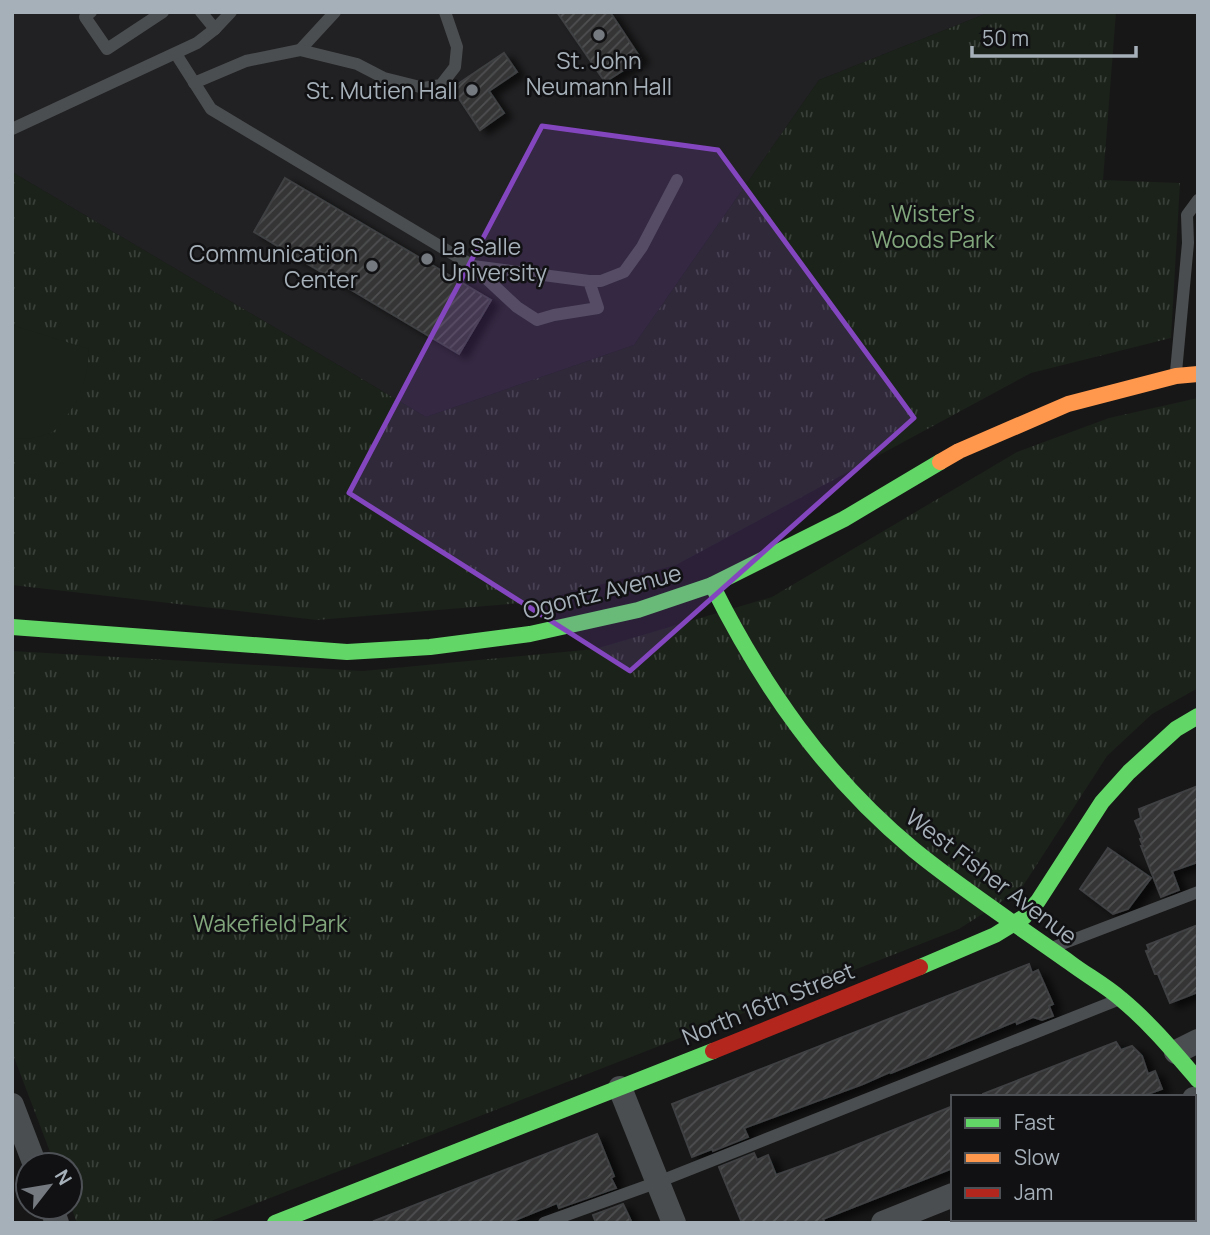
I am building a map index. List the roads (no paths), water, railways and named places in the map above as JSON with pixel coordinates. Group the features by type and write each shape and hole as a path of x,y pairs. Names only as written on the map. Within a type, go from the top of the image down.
{"street":[{"name":"Ogontz Avenue","path":"12,626 347,652 430,648 530,634 638,610 712,585 844,519 959,451 1068,404 1176,376 1198,374"},
{"name":"West Fisher Avenue","path":"712,585 766,685 825,764 855,796 915,852 1187,1046 1198,1080"},
{"name":"North 16th Street","path":"275,1223 620,1088 976,944 1015,924 1038,901 1102,802 1129,772 1176,729 1198,716"},
{"path":"620,1088 674,1223"},
{"path":"12,1105 30,1151"},
{"path":"883,1223 951,1196"}],"lane":[{"path":"91,12 85,17 107,49 163,12"},
{"path":"201,12 215,29"},
{"path":"12,129 197,43 231,12"},
{"path":"299,50 335,12"},
{"path":"194,83 246,61 299,50 357,64 384,78 424,88 441,85 455,67 457,47 445,12"},
{"path":"176,54 211,108 473,266 517,307 537,320 597,308 589,281"},
{"path":"473,266 589,281 601,281 624,272 642,247 677,180"},
{"path":"1176,376 1193,243 1187,215 1198,200"},
{"path":"1050,949 1198,892"},
{"path":"544,1223 658,1182 1121,999"}],"place":[{"name":"St. John Neumann Hall","path":"599,35"},
{"name":"St. Mutien Hall","path":"472,90"},
{"name":"La Salle University","path":"427,259"},
{"name":"Communication Center","path":"372,266"}],"park label":[{"name":"Wister's Woods Park","path":"933,226"},
{"name":"Wakefield Park","path":"270,923"}]}
